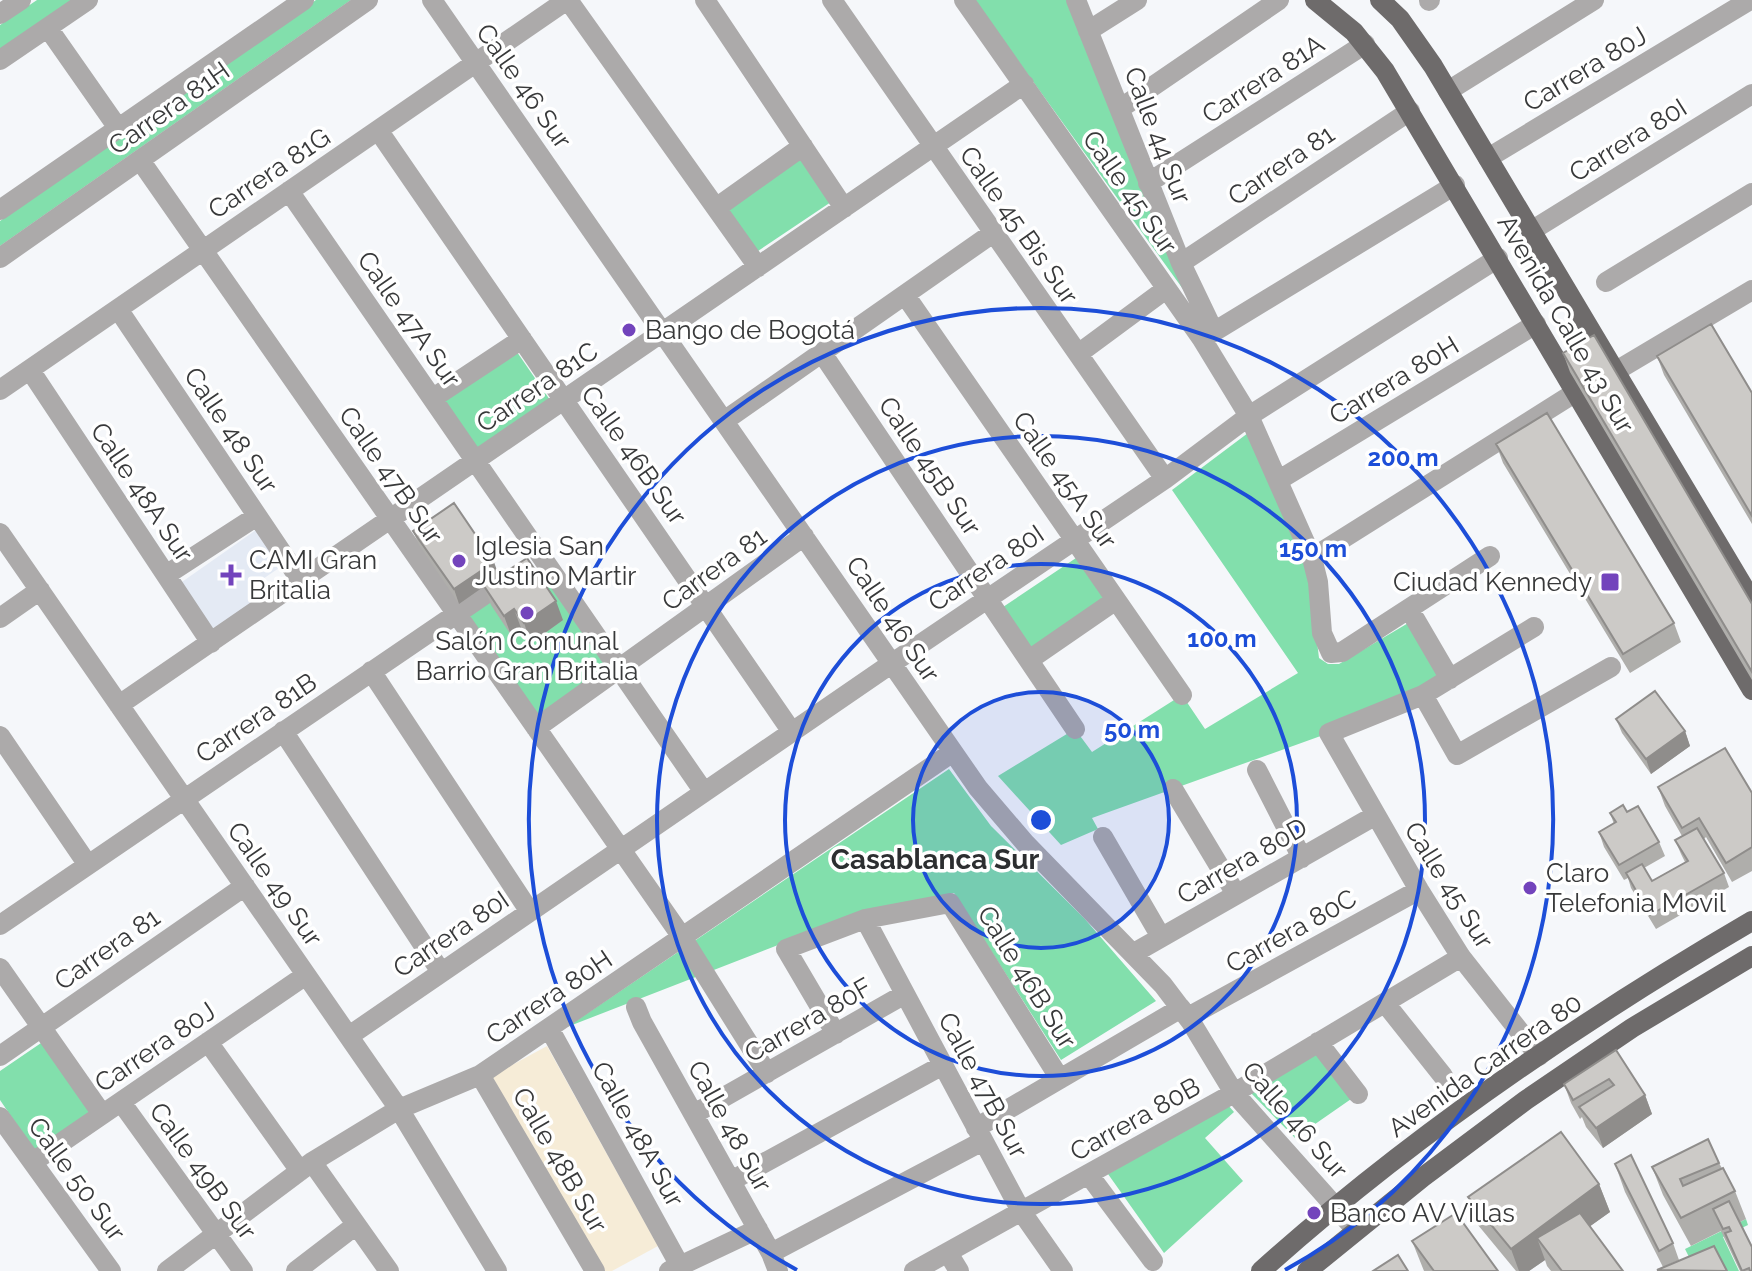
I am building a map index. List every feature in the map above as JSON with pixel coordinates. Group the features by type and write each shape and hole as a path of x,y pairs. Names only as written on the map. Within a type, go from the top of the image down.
{"main road":[{"name":"Avenida Calle 43 Sur","path":"1315,0 1365,44 1410,111 1752,690"},
{"name":"Avenida Calle 43 Sur","path":"1380,0 1416,40 1448,91 1752,601"},
{"name":"Avenida Carrera 80","path":"1261,1271 1335,1205 1539,1056 1640,989 1752,921"},
{"name":"Avenida Carrera 80","path":"1307,1271 1547,1085 1632,1028 1752,956"}],"street":[{"path":"0,14 21,0"},
{"path":"0,60 88,0"},
{"name":"Carrera 81H","path":"0,210 304,0"},
{"name":"Carrera 81H","path":"0,258 368,0"},
{"name":"Calle 46 Sur","path":"432,0 978,788 1025,843 1134,953 1184,1013 1234,1093 1356,1230"},
{"path":"568,0 758,267"},
{"name":"Carrera 81G","path":"0,390 568,0"},
{"path":"705,0 844,208"},
{"name":"Calle 45 Bis Sur","path":"832,0 1165,479"},
{"name":"Calle 45 Sur","path":"964,0 1166,289 1208,336 1279,480 1312,558 1318,582 1322,633 1331,653 1342,652 1490,556"},
{"name":"Calle 44 Sur","path":"1076,0 1208,336"},
{"path":"1088,31 1137,0"},
{"path":"1121,108 1279,0"},
{"path":"1448,91 1594,0"},
{"name":"Carrera 80J","path":"1488,158 1750,0"},
{"path":"48,28 118,128"},
{"name":"Carrera 81A","path":"1148,183 1365,44"},
{"name":"Carrera 81C","path":"119,705 1024,84"},
{"name":"Carrera 80I","path":"1531,231 1752,94"},
{"name":"Carrera 81","path":"1181,263 1410,111"},
{"name":"Calle 46B Sur","path":"378,130 792,732"},
{"path":"716,208 803,146"},
{"name":"Calle 47B Sur","path":"140,160 682,937"},
{"path":"1208,336 1455,185"},
{"name":"Calle 47A Sur","path":"289,191 704,792"},
{"path":"1606,282 1752,193"},
{"path":"724,421 993,233"},
{"name":"Carrera 80I","path":"349,1036 1165,479 1249,416 1498,258"},
{"path":"1078,354 1166,289"},
{"path":"1616,371 1752,290"},
{"name":"Calle 45A Sur","path":"905,295 1182,695"},
{"name":"Calle 48 Sur","path":"118,309 301,581"},
{"name":"Carrera 80H","path":"1279,480 1536,324"},
{"name":"Carrera 81C","path":"433,398 522,339"},
{"name":"Calle 45B Sur","path":"822,353 1075,729"},
{"name":"Calle 48A Sur","path":"30,370 211,643"},
{"path":"1312,558 1576,392"},
{"path":"166,575 257,516"},
{"name":"Calle 49 Sur","path":"0,533 399,1109 497,1271"},
{"name":"Carrera 81","path":"536,728 804,536"},
{"name":"Carrera 81B","path":"0,925 541,555"},
{"path":"0,618 40,590"},
{"path":"1029,660 1116,600"},
{"path":"1415,619 1450,679"},
{"path":"1534,627 1423,695 1457,755 1611,667"},
{"path":"371,671 530,912"},
{"name":"Calle 45 Sur","path":"1423,695 1329,733 1461,957 1539,1056"},
{"path":"283,731 441,972"},
{"path":"0,736 88,865"},
{"name":"Carrera 80H","path":"167,1271 306,1167 399,1109 480,1075 953,752"},
{"path":"1257,770 1302,858"},
{"path":"1173,789 1236,894"},
{"name":"Carrera 80D","path":"1134,953 1376,815"},
{"path":"1103,837 1161,937"},
{"name":"Carrera 81","path":"0,1056 245,886"},
{"name":"Carrera 80C","path":"775,1262 980,1134 1060,1079 1419,890"},
{"name":"Calle 46B Sur","path":"865,919 950,903 1060,1079"},
{"path":"836,1034 786,949 865,919"},
{"name":"Calle 47B Sur","path":"865,919 1021,1211 1063,1271"},
{"path":"682,937 767,1073"},
{"name":"Carrera 80B","path":"914,1271 1234,1093 1461,957"},
{"path":"0,968 102,1114"},
{"name":"Carrera 80J","path":"33,1162 306,975"},
{"name":"Carrera 80F","path":"694,1114 905,994"},
{"path":"1385,1003 1443,1076"},
{"name":"Calle 48 Sur","path":"636,1007 775,1262"},
{"name":"Calle 48A Sur","path":"549,1028 675,1268"},
{"path":"208,1042 306,1167 356,1225 389,1271"},
{"path":"1318,1042 1358,1094"},
{"path":"731,1181 943,1065"},
{"name":"Calle 48B Sur","path":"480,1075 595,1271"},
{"name":"Calle 49B Sur","path":"121,1102 243,1271"},
{"name":"Calle 50 Sur","path":"0,1117 111,1271"},
{"path":"1089,1175 1153,1261"},
{"path":"296,1271 356,1225"},
{"path":"675,1268 758,1229"},
{"path":"948,1253 959,1271"}],"shaded area":[{"name":"CAMI Gran Britalia","path":"256,530 282,566 251,587 260,600 215,633 179,584"},
{"path":"547,1046 658,1246 612,1271 600,1271 492,1076"}],"green space":[{"path":"37,0 76,0 0,52 0,25"},
{"path":"316,0 351,0 0,246 0,221"},
{"path":"974,0 1076,0 1214,332"},
{"path":"801,157 831,202 755,253 725,209"},
{"path":"517,352 550,400 477,449 444,401"},
{"path":"1248,433 1309,576 1319,658 1328,664 1339,664 1415,619 1445,670 1419,691 1329,733 1092,818 1098,829 1061,845 998,776 1075,729 1092,752 1182,695 1205,729 1298,673 1172,490"},
{"path":"1076,558 1107,603 1034,652 1003,607"},
{"path":"540,566 612,668 538,720 466,618"},
{"path":"949,769 991,826 1084,918 1156,1001 1061,1060 954,893 858,914 567,1027"},
{"path":"44,1041 93,1115 36,1153 0,1100 0,1071"},
{"path":"1318,1049 1354,1097 1295,1138 1249,1091"},
{"path":"1228,1105 1234,1112 1205,1138 1243,1181 1164,1253 1108,1174"},
{"path":"1746,1219 1748,1225 1723,1237 1739,1271 1696,1271 1685,1249"}],"building":[{"path":"1711,324 1752,393 1752,516 1657,356"},
{"path":"1594,335 1752,604 1752,672 1563,353"},
{"name":"Ciudad Kennedy","path":"1547,413 1674,623 1623,654 1496,444"},
{"name":"Iglesia San Justino Martir","path":"454,503 494,562 454,589 413,531"},
{"path":"527,558 556,601 524,623 514,609 504,616 484,586"},
{"path":"1655,691 1685,731 1646,759 1616,719"},
{"path":"1725,748 1752,793 1752,847 1726,863 1699,818 1682,828 1658,787"},
{"path":"1623,805 1627,812 1638,806 1659,842 1619,865 1599,832 1616,822 1610,813"},
{"path":"1697,828 1724,873 1650,915 1626,873 1642,864 1652,881 1688,861 1675,840"},
{"path":"1616,1050 1645,1095 1596,1128 1579,1107 1614,1085 1609,1079 1573,1100 1564,1084"},
{"path":"1561,1132 1599,1184 1511,1249 1468,1197"},
{"path":"1708,1139 1719,1163 1680,1179 1683,1186 1723,1168 1735,1191 1681,1218 1652,1167"},
{"path":"1631,1155 1673,1243 1659,1251 1615,1164"},
{"path":"1729,1201 1752,1247 1752,1271 1749,1268 1742,1271 1725,1233 1731,1231 1729,1227 1723,1229 1713,1209"},
{"path":"1456,1213 1498,1271 1434,1271 1412,1241"},
{"path":"1580,1213 1623,1271 1562,1271 1537,1238"},
{"path":"1714,1246 1727,1271 1657,1270"},
{"path":"1398,1255 1408,1271 1373,1271"}],"place":[{"name":"Bango de Bogotá","path":"629,330"},
{"name":"Iglesia San Justino Martir","path":"459,561"},
{"name":"CAMI Gran Britalia","path":"231,575"},
{"name":"Ciudad Kennedy","path":"1610,582"},
{"name":"Salón Comunal Barrio Gran Britalia","path":"527,613"},
{"name":"Claro Telefonia Movil","path":"1530,888"},
{"name":"Banco AV Villas","path":"1314,1213"}],"district":[{"name":"Casablanca Sur","path":"935,859"}]}
